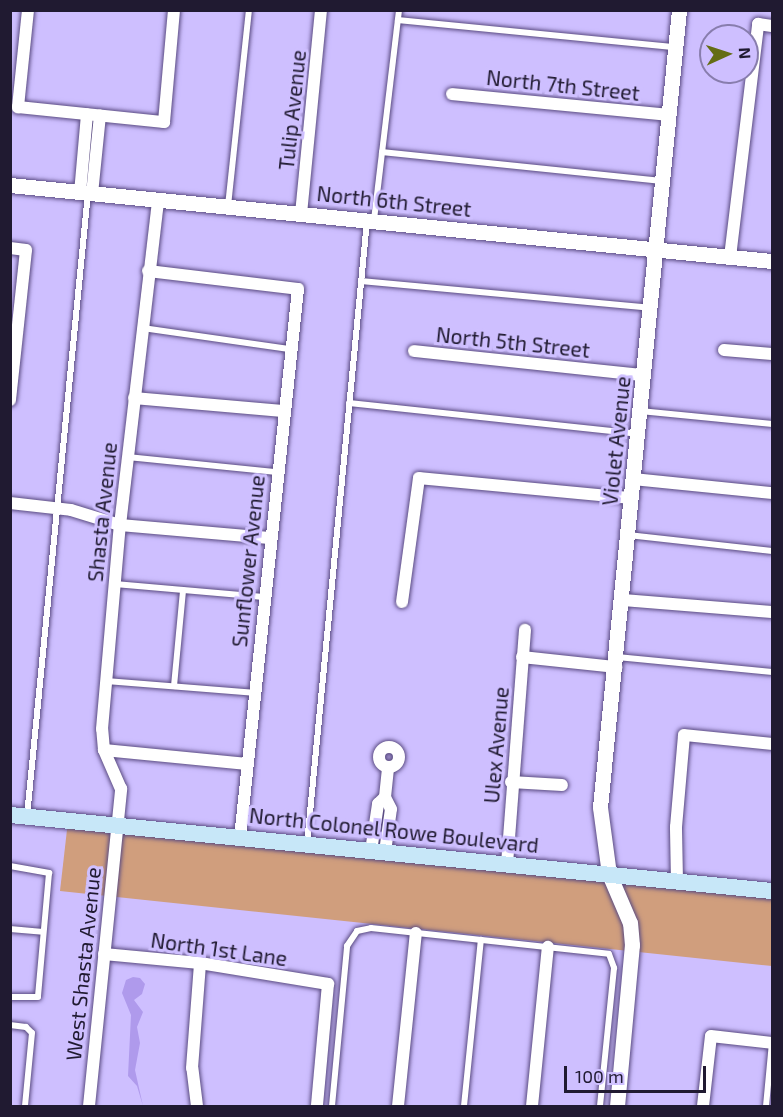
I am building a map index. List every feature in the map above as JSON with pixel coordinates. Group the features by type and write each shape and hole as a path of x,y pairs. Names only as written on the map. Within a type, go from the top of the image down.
{"main road":[{"name":"North Colonel Rowe Boulevard","path":"19,816 772,891"}],"street":[{"path":"28,10 18,107 164,122 174,10"},
{"name":"Tulip Avenue","path":"301,214 321,10"},
{"name":"Violet Avenue","path":"617,1107 632,945 630,923 609,874 600,807 624,600 631,498 679,10"},
{"path":"730,257 758,24 772,26"},
{"name":"North 7th Street","path":"452,94 669,115"},
{"path":"87,114 90,155 87,193"},
{"path":"90,155 100,116"},
{"name":"North 6th Street","path":"10,185 228,209 370,220 772,261"},
{"name":"Shasta Avenue","path":"116,826 121,789 104,750 106,681 120,525 158,200"},
{"path":"10,248 26,250 10,400"},
{"name":"Sunflower Avenue","path":"148,271 298,289 282,411 240,838"},
{"path":"724,350 772,354"},
{"name":"North 5th Street","path":"414,351 643,375"},
{"path":"134,398 282,411"},
{"path":"402,602 418,478 631,498"},
{"path":"633,479 772,493"},
{"path":"10,503 58,508 120,525 269,538"},
{"path":"624,600 772,612"},
{"name":"Ulex Avenue","path":"507,864 511,782 525,630"},
{"path":"522,657 616,662"},
{"path":"677,881 676,827 684,735 772,744"},
{"path":"104,750 247,764"},
{"path":"378,852 391,809 385,797 388,767"},
{"path":"511,782 562,785"},
{"name":"West Shasta Avenue","path":"89,1107 116,826"},
{"path":"398,1107 416,933"},
{"path":"532,1107 548,947"},
{"name":"North 1st Lane","path":"104,954 200,963 328,984 316,1107"},
{"path":"197,1107 192,1068 200,963"},
{"path":"704,1107 711,1036 772,1043"}],"lane":[{"path":"228,209 249,10"},
{"path":"307,845 360,281 382,152 399,10"},
{"path":"398,20 675,47"},
{"path":"382,152 663,181"},
{"path":"19,816 58,508 87,193"},
{"path":"360,281 650,308"},
{"path":"142,328 290,349"},
{"path":"349,403 637,434"},
{"path":"640,411 772,424"},
{"path":"128,457 276,472"},
{"path":"628,535 772,550"},
{"path":"115,584 264,597"},
{"path":"174,687 183,590"},
{"path":"616,662 772,672"},
{"path":"106,681 254,693"},
{"path":"10,866 48,871 38,997 10,997"},
{"path":"10,929 43,932"},
{"path":"332,1107 349,939 364,929 605,952 612,958 600,1107"},
{"path":"464,1107 481,940"},
{"path":"10,1025 27,1027 32,1033 25,1107"},
{"path":"766,1107 772,1043"}],"shaded area":[{"path":"68,821 772,894 772,966 60,891"},
{"path":"133,977 140,978 145,984 142,994 134,1000 143,1012 137,1027 140,1043 135,1070 143,1106 137,1086 128,1076 131,1015 122,993 126,980"}]}
